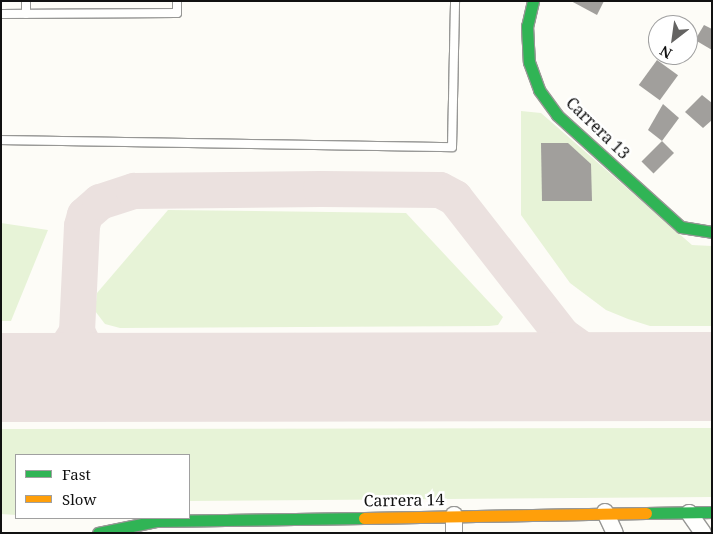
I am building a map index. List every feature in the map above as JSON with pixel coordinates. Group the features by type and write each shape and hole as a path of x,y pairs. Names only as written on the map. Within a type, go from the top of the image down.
{"street":[{"name":"Carrera 13","path":"533,1 527,26 529,62 539,90 557,114 681,227 712,232"},
{"name":"Carrera 14","path":"98,533 156,522 605,512 712,512"},
{"path":"605,512 615,533"},
{"path":"688,512 703,533"},
{"path":"454,515 454,533"}],"lane":[{"path":"26,1 26,14"},
{"path":"1,14 177,13 177,1"},
{"path":"1,140 452,147 455,1"}],"green space":[{"path":"521,111 541,113 692,245 712,246 712,326 650,326 606,310 570,283 521,215"},
{"path":"168,210 406,213 503,317 498,325 489,326 120,328 105,324 95,311 97,293"},
{"path":"1,223 48,230 11,321 1,321"},
{"path":"712,428 712,497 190,501 190,454 15,454 15,515 1,514 1,429"}],"building":[{"path":"571,1 604,1 597,15"},
{"path":"704,25 712,29 712,50 698,42 698,35"},
{"path":"653,65 664,65 678,75 660,100 639,85"},
{"path":"702,95 712,103 712,120 703,128 685,112"},
{"path":"663,104 679,118 662,141 648,130"},
{"path":"662,141 674,153 654,174 641,162"},
{"path":"541,143 568,143 591,164 592,201 542,201"}],"taxiway":[{"path":"31,377 57,363 77,332 82,226 85,215 100,202 134,191 321,189 440,190 455,198 563,336 560,361 546,374"},
{"path":"77,332 90,358 115,377"},
{"path":"563,336 601,363 641,376"}],"runway":[{"path":"1,377 712,376"}],"traffic: fast":[{"path":"533,1 527,26 529,62 539,90 557,115 681,227 712,232"},
{"path":"646,513 712,512"},
{"path":"98,533 156,521 364,518"}],"traffic: slow":[{"path":"364,518 646,513"}]}
